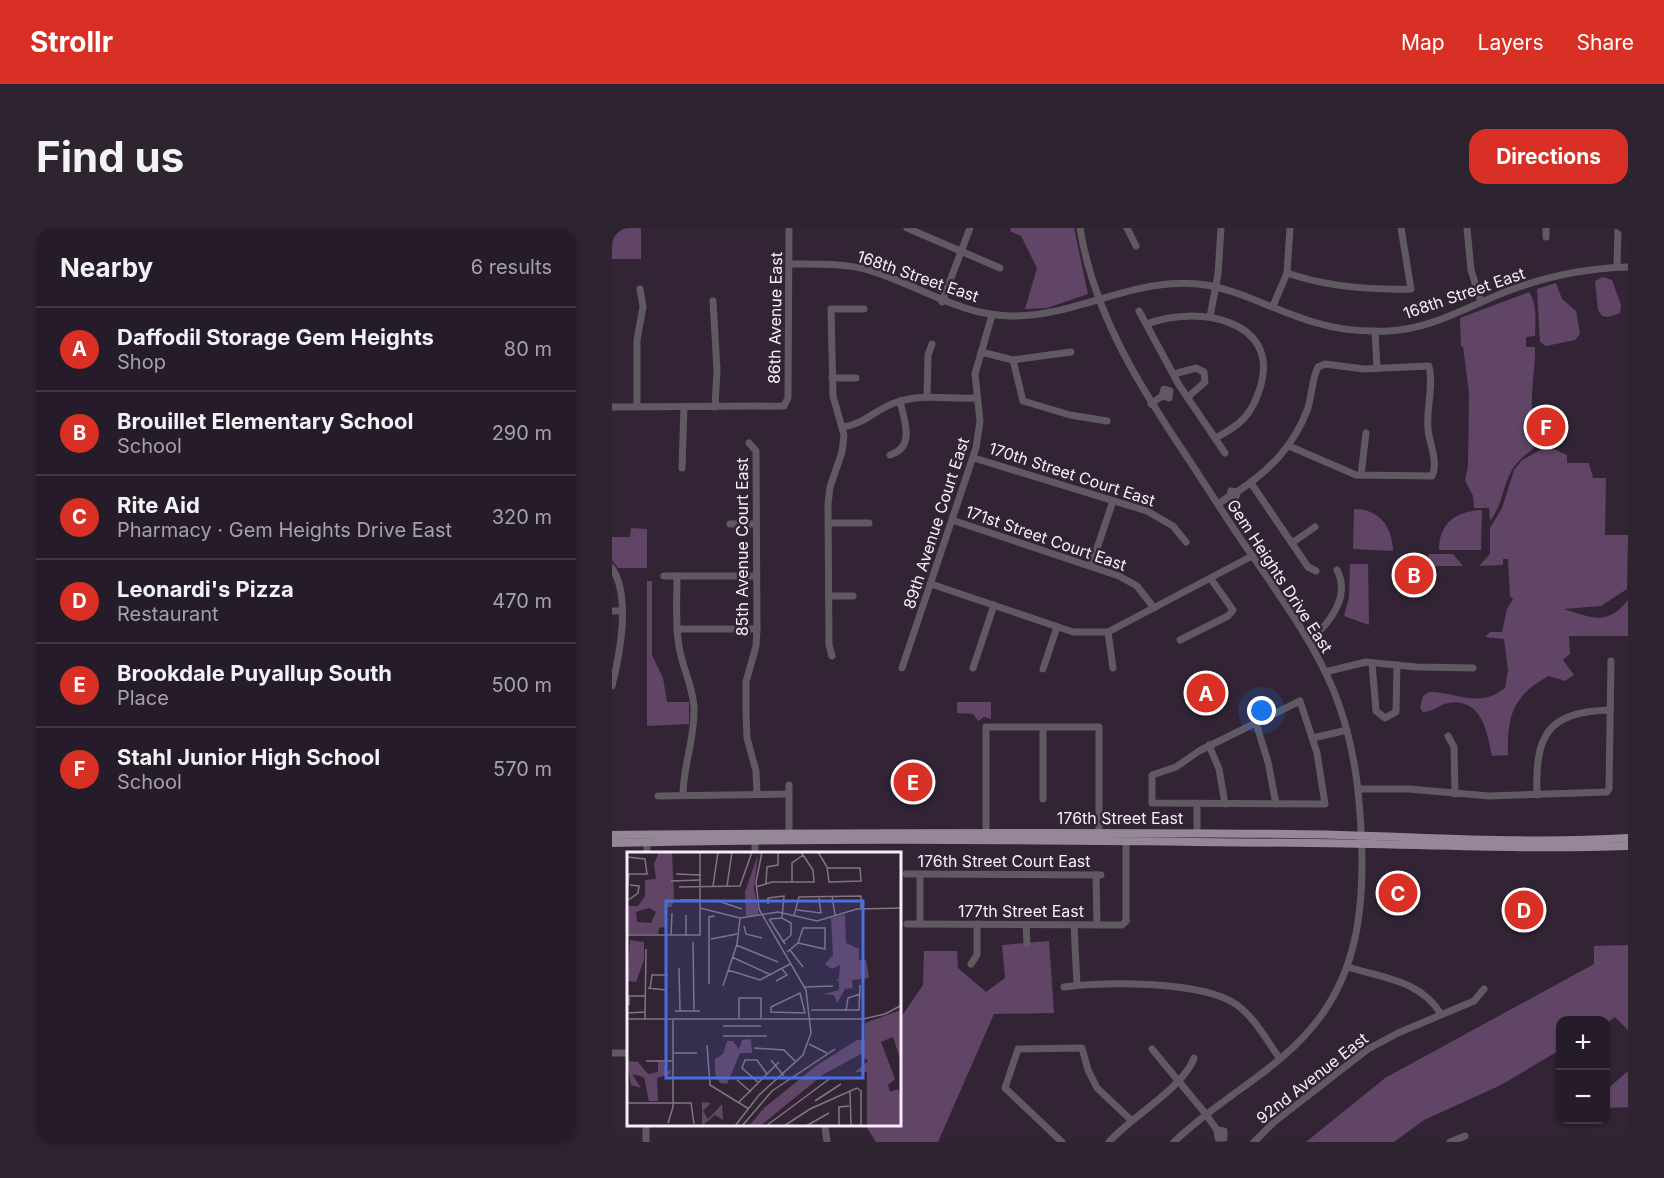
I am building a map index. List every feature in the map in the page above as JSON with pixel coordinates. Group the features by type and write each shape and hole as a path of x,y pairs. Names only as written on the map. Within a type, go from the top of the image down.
{"main road":[{"name":"176th Street East","path":"612,835 789,832 1197,833 1362,839 1493,848 1628,846"},
{"path":"755,839 780,837 789,832"},
{"path":"923,841 926,836 967,836 984,833"},
{"path":"1023,841 1047,837 1096,837 1099,833"},
{"path":"1126,841 1129,837 1161,837 1176,833"},
{"name":"176th Street East","path":"612,843 755,839 1126,841 1628,838"}],"street":[{"name":"86th Avenue East","path":"715,407 784,406 788,398 789,228"},
{"path":"907,228 1000,268"},
{"path":"942,302 970,228"},
{"name":"Gem Heights Drive East","path":"1080,228 1100,300 1117,343 1151,404 1309,641 1325,672 1347,730 1359,789 1362,839 1360,911 1348,967 1324,1012 1303,1038 1280,1059 1205,1113 1174,1142"},
{"path":"1127,228 1136,246"},
{"path":"1210,317 1221,228"},
{"path":"1273,306 1287,273 1290,228"},
{"path":"1287,273 1316,282 1358,287 1411,289 1401,228"},
{"path":"1467,228 1471,270 1481,302"},
{"path":"1546,228 1546,237"},
{"path":"1617,267 1618,228"},
{"name":"168th Street East","path":"789,264 840,265 866,270 942,302 992,315 1039,315 1159,285 1215,287 1317,323 1375,331 1416,327 1531,284 1584,271 1628,267"},
{"path":"637,407 637,340 643,307 640,289"},
{"path":"612,407 715,407 717,370 713,301"},
{"path":"832,656 829,645 829,496 842,452 843,427 833,396 831,309 864,309"},
{"path":"1139,311 1179,385 1225,453"},
{"name":"89th Avenue Court East","path":"903,668 974,458 980,427 975,374 992,315"},
{"path":"1147,324 1178,316 1210,317 1235,325 1252,337 1261,351 1263,371 1258,395 1250,411 1239,423 1216,438"},
{"path":"1375,331 1377,368"},
{"path":"927,397 928,355 932,344"},
{"path":"981,352 1013,360 1071,352"},
{"path":"1013,360 1023,401 1070,415 1107,421"},
{"path":"1218,504 1275,464 1289,446 1308,406 1318,367 1330,364 1377,368 1429,366 1431,392 1427,420 1434,459 1433,474 1425,477 1361,475 1343,471 1289,446"},
{"path":"1174,374 1196,368 1204,372 1205,382 1188,397"},
{"path":"832,378 856,378"},
{"path":"1151,404 1162,396 1169,398 1170,391 1179,385"},
{"path":"843,427 858,424 900,401 927,397 976,398"},
{"path":"890,455 900,451 906,439 900,401"},
{"path":"682,468 684,407"},
{"path":"1361,475 1366,434"},
{"name":"85th Avenue Court East","path":"749,443 756,451 757,629 746,688 747,738 756,771 757,795"},
{"name":"170th Street Court East","path":"974,458 1154,513 1173,526 1186,543"},
{"path":"1251,483 1308,567 1316,571"},
{"path":"1091,566 1113,501"},
{"name":"171st Street Court East","path":"952,520 1130,581 1154,608"},
{"path":"829,523 870,523"},
{"path":"730,524 756,524"},
{"path":"1292,543 1315,527"},
{"path":"931,584 1057,627 1083,633 1108,632 1252,556"},
{"path":"612,568 619,580 621,611 621,644 612,686"},
{"path":"1309,641 1323,630 1337,607 1341,586 1337,570"},
{"path":"664,576 756,576"},
{"path":"677,576 677,629 681,655 692,686 694,711 693,740 684,774 683,795"},
{"path":"1180,640 1233,610 1211,579"},
{"path":"829,596 853,596"},
{"path":"973,668 994,605"},
{"path":"612,611 621,611"},
{"path":"1043,669 1057,627"},
{"path":"677,629 757,629"},
{"path":"1108,632 1113,668"},
{"path":"1359,789 1409,789 1455,794 1602,793 1609,789 1611,661"},
{"path":"1325,672 1356,663 1473,668"},
{"path":"1372,663 1376,711 1385,718 1395,712 1397,665"},
{"path":"1300,701 1313,738 1325,804 1152,803 1152,775 1176,767 1209,746 1256,723 1300,701"},
{"path":"1537,795 1537,755 1543,740 1555,724 1574,714 1610,710"},
{"path":"1256,723 1268,762 1276,804"},
{"path":"984,833 986,728 1099,728 1099,833"},
{"path":"1043,728 1043,799"},
{"path":"1313,738 1347,730"},
{"path":"1448,736 1454,747 1455,794"},
{"path":"1209,746 1221,778 1225,804"},
{"path":"789,785 789,832"},
{"path":"658,796 789,794"},
{"path":"1197,804 1197,833"},
{"path":"755,839 755,852"},
{"name":"177th Street East","path":"907,924 1122,925 1129,923 1126,841"},
{"path":"647,842 647,852"},
{"name":"176th Street Court East","path":"906,874 1099,875 1097,925"},
{"path":"920,874 920,924"},
{"path":"971,964 977,955 976,924"},
{"path":"1026,925 1027,942"},
{"path":"1074,925 1077,985"},
{"path":"1348,967 1418,988 1430,998 1441,1014"},
{"path":"1064,987 1138,983 1220,996 1235,1004 1248,1015 1280,1059"},
{"name":"92nd Avenue East","path":"1254,1142 1274,1122 1368,1049 1479,998 1484,989"},
{"path":"1062,1142 1005,1088 1018,1049 1082,1048 1096,1088 1131,1120"},
{"path":"1152,1049 1205,1113 1217,1130 1218,1138 1226,1140"},
{"path":"1109,1142 1131,1120 1180,1080 1189,1070 1194,1058"},
{"path":"825,1127 827,1142"},
{"path":"1454,1141 1465,1136"}],"shaded area":[{"path":"612,228 641,228 641,259 612,259"},
{"path":"1011,228 1074,228 1088,294 1047,308 1025,309 1037,268 1021,236 1010,231"},
{"path":"1603,277 1612,280 1621,305 1620,313 1608,317 1602,316 1598,310 1595,281"},
{"path":"1556,283 1562,299 1576,311 1580,334 1575,340 1546,346 1540,342 1537,289"},
{"path":"1529,292 1535,308 1535,336 1526,337 1526,347 1535,347 1532,407 1536,429 1541,440 1514,467 1490,521 1489,508 1474,508 1473,496 1465,480 1468,466 1469,393 1463,346 1461,347 1460,318"},
{"path":"1547,446 1567,455 1567,463 1589,463 1593,478 1606,478 1605,535 1628,535 1627,589 1601,606 1564,609 1599,618 1614,614 1628,600 1628,636 1569,636 1570,654 1563,660 1574,675 1565,681 1549,676 1527,691 1520,699 1511,718 1508,755 1492,756 1485,727 1476,711 1469,706 1449,703 1423,712 1420,708 1423,696 1429,692 1477,698 1495,694 1505,688 1508,670 1504,639 1485,637 1490,632 1502,632 1507,609 1513,599 1510,596 1508,559 1503,559 1503,565 1479,566 1490,554 1490,528 1502,508 1514,470 1522,460"},
{"path":"1354,509 1370,512 1383,521 1390,534 1393,551 1353,549"},
{"path":"1482,510 1481,550 1439,550 1442,532 1451,520 1464,513"},
{"path":"631,528 647,529 647,568 618,568 612,560 612,537 630,537"},
{"path":"1428,554 1453,554 1463,566 1430,566"},
{"path":"1350,564 1368,564 1369,625 1344,616 1349,598"},
{"path":"647,581 652,581 652,655 663,678 667,702 689,702 689,724 647,726"},
{"path":"957,702 991,702 991,719 984,717 978,721 973,714 957,713"},
{"path":"1049,941 1054,1013 994,1014 938,1142 876,1142 867,1127 902,1127 902,1016 923,985 924,951 957,951 958,968 986,992 1005,978 1002,945"},
{"path":"1628,945 1628,1030 1615,1017 1610,1020 1610,1016 1556,1016 1556,1052 1501,1085 1424,1120 1394,1142 1306,1142 1385,1078 1594,964 1594,946"},
{"path":"1628,1071 1628,1107 1610,1108 1610,1087"}],"place":[{"name":"Stahl Junior High School","path":"1546,427"},
{"name":"Brouillet Elementary School","path":"1414,575"},
{"name":"Daffodil Storage Gem Heights","path":"1206,693"},
{"name":"Brookdale Puyallup South","path":"913,782"},
{"name":"Rite Aid","path":"1398,893"},
{"name":"Leonardi's Pizza","path":"1524,910"}]}
